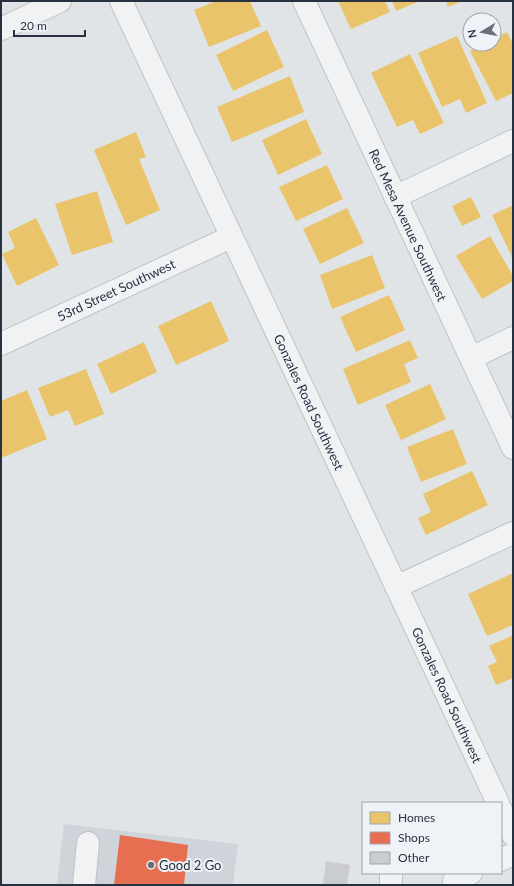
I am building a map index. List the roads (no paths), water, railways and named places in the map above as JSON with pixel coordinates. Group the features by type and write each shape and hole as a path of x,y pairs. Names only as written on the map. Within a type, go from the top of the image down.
{"street":[{"path":"1,29 60,1"},
{"name":"Gonzales Road Southwest","path":"121,1 498,802"},
{"name":"Red Mesa Avenue Southwest","path":"304,1 513,448"},
{"path":"396,197 513,141"},
{"name":"53rd Street Southwest","path":"1,344 231,237"},
{"path":"471,358 513,338"},
{"path":"396,587 513,533"},
{"path":"502,812 513,835"},
{"path":"84,885 88,843"},
{"path":"502,860 513,854"},
{"path":"391,874 391,885"}],"place":[{"name":"Good 2 Go","path":"151,865"}]}
